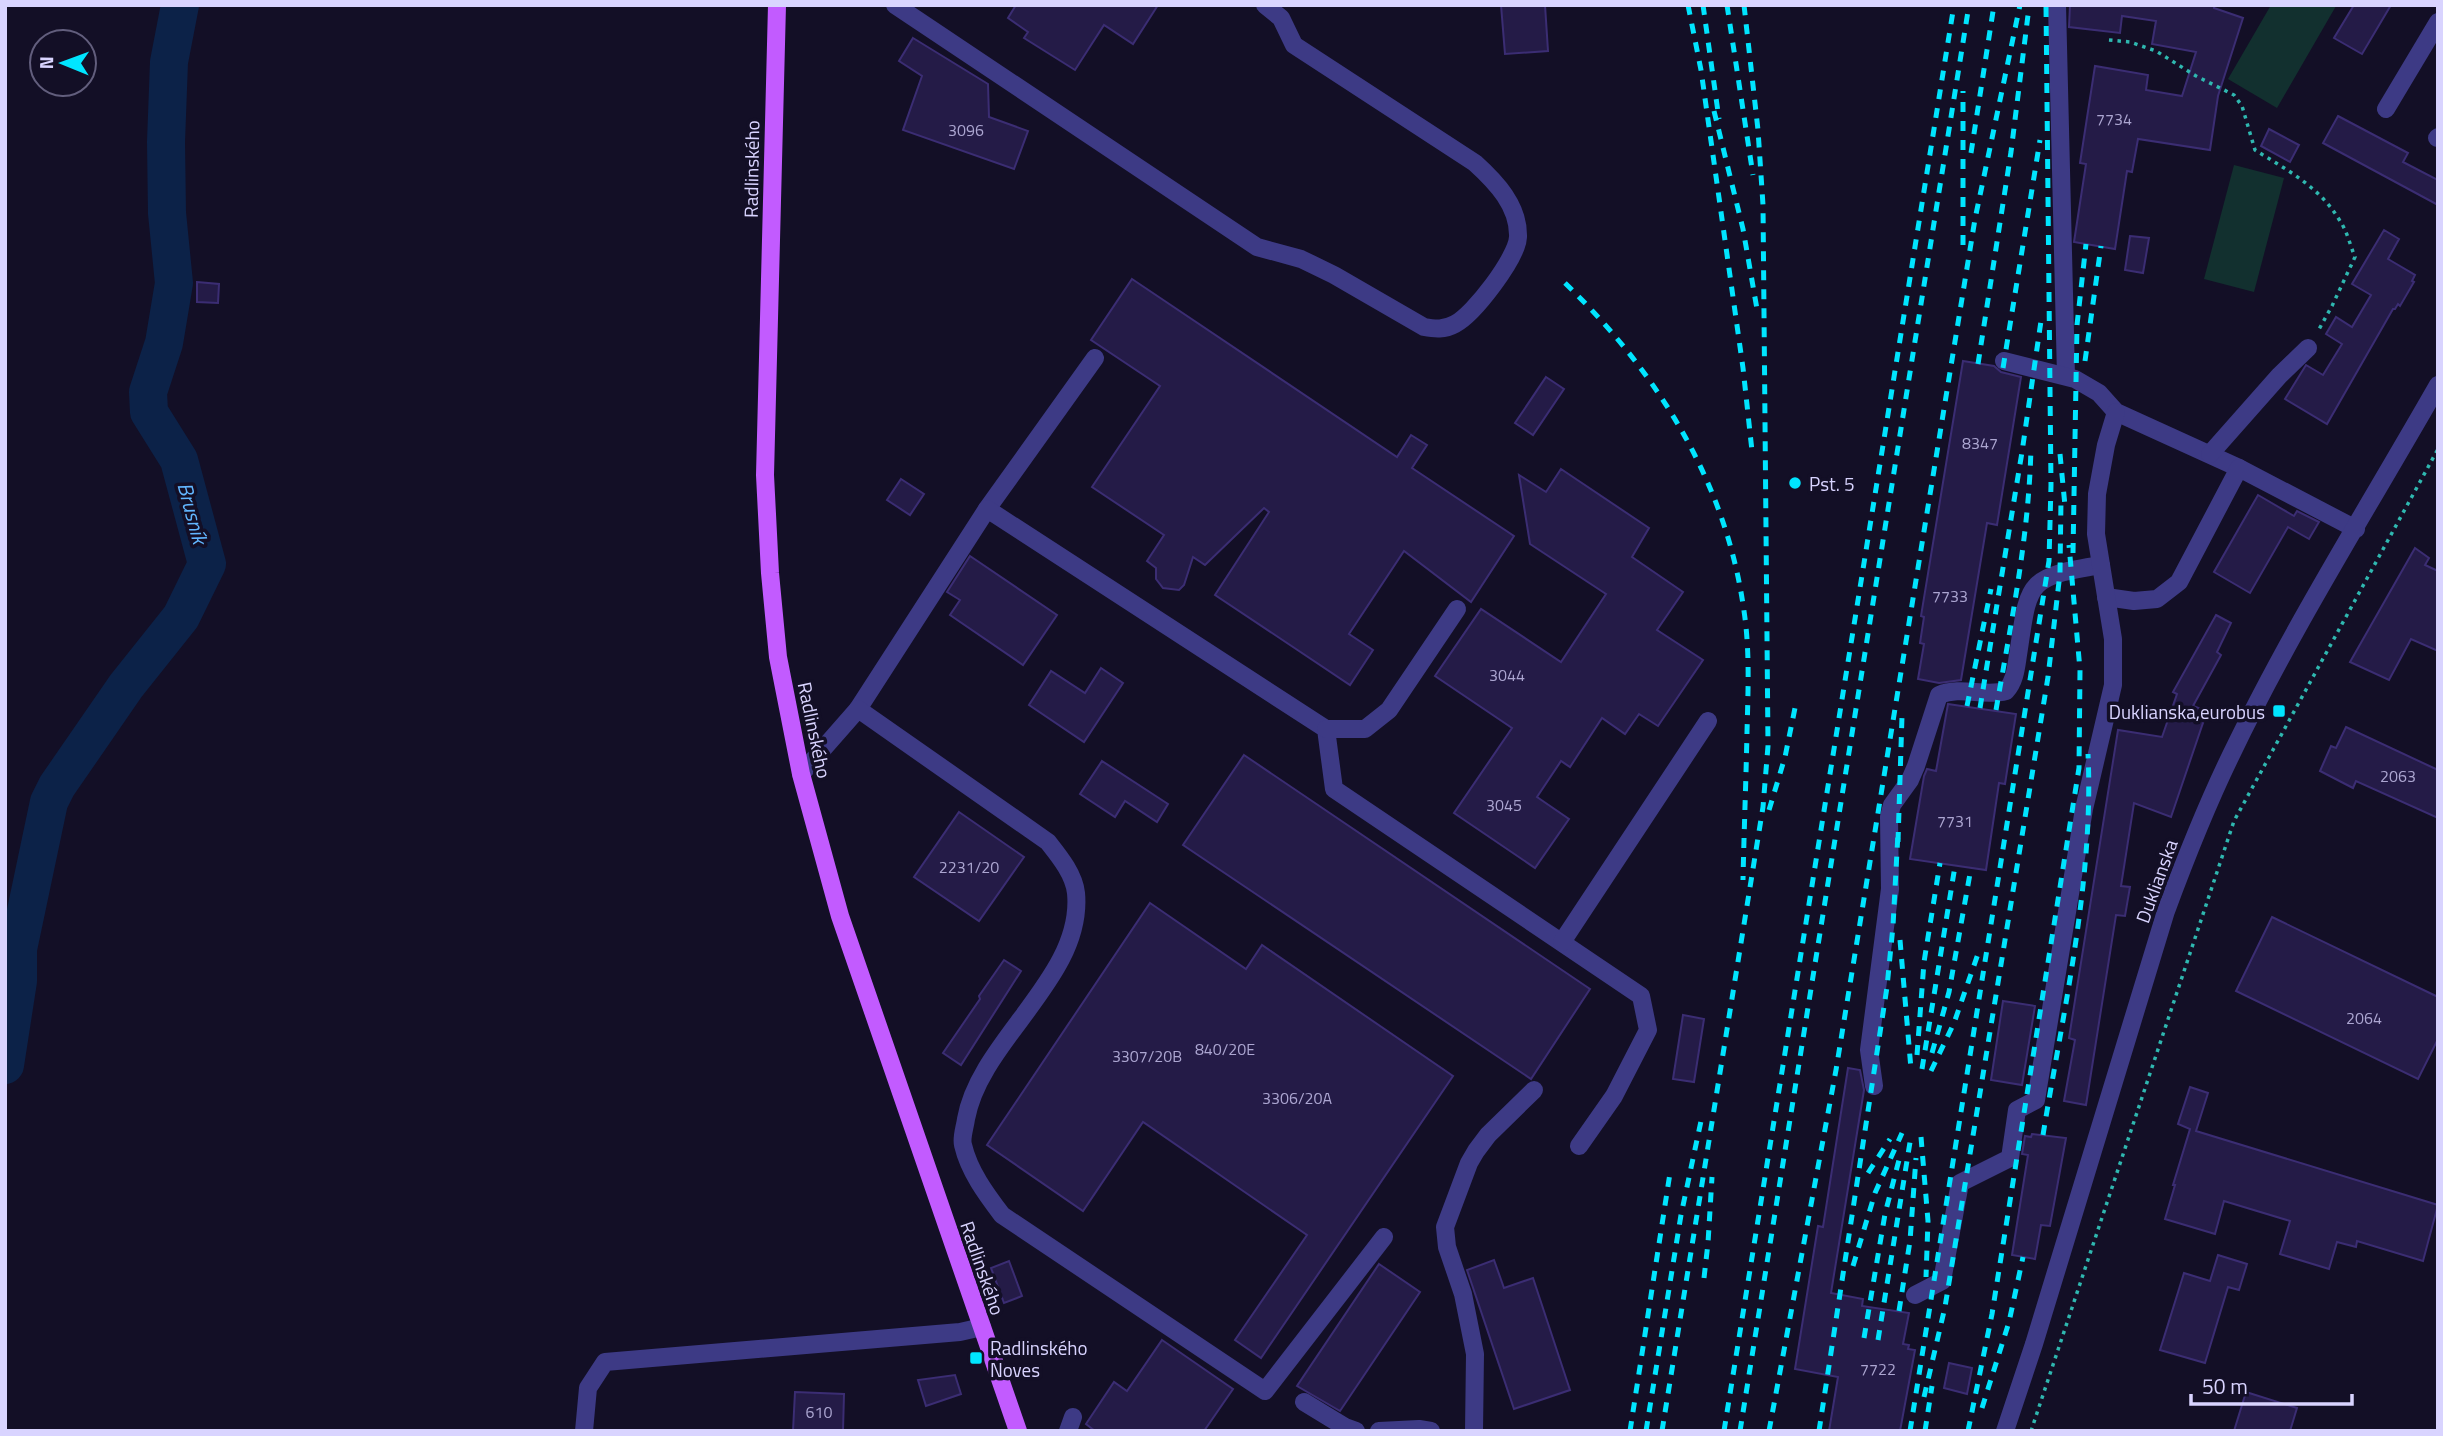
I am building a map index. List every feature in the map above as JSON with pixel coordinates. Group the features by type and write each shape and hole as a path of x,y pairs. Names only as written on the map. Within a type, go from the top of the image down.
{"main road":[{"name":"Radlinského","path":"777,5 765,475 773,619 778,657 801,774 840,916 1018,1431"}],"street":[{"path":"895,5 1257,247 1301,259 1335,275 1424,327 1439,330 1457,324 1491,288 1510,259 1518,237 1506,196 1475,163 1294,45 1281,18 1265,5"},
{"path":"2057,5 2066,376"},
{"path":"2386,109 2438,22"},
{"path":"2210,454 2278,376 2308,348"},
{"path":"801,774 858,709 987,509 1095,358"},
{"path":"2004,361 2066,376 2099,393 2116,412 2239,468 2356,529"},
{"name":"Duklianska","path":"2005,1431 2166,911 2186,859 2219,780 2251,714 2438,385"},
{"path":"1915,1296 1942,1281 1960,1183 2010,1158 2017,1110 2036,1100 2086,799 2113,685 2113,639 2096,534 2097,494 2106,445 2116,412"},
{"path":"2106,597 2134,601 2157,599 2179,582 2239,468"},
{"path":"987,509 1326,729 1365,729 1389,710 1457,608"},
{"path":"1874,1086 1868,1050 1890,889 1889,817 1892,805 1910,780 1916,766 1934,705 1939,695 1950,691 2006,691 2015,671 2028,596 2036,584 2060,573 2101,565"},
{"path":"858,709 1048,842 1063,860 1076,890 1075,919 1065,954 981,1078 968,1106 962,1143 980,1185 1002,1214 1265,1391 1384,1237"},
{"path":"1562,942 1708,721"},
{"path":"1326,729 1334,789 1642,996 1648,1030 1614,1096 1579,1146"},
{"path":"1475,1431 1475,1354 1463,1294 1447,1247 1445,1227 1469,1163 1476,1152 1488,1135 1534,1090"},
{"path":"584,1431 588,1388 605,1362 960,1332 982,1327"},
{"path":"1304,1402 1356,1431"},
{"path":"1379,1431 1431,1431"}],"path":[{"path":"2109,40 2130,42 2156,51 2196,76 2234,95 2242,106 2255,150 2307,183 2323,198 2341,222 2355,257 2308,348"},
{"path":"2031,1431 2234,821 2438,449"}],"green space":[{"path":"2271,5 2336,6 2277,108 2228,79"},
{"path":"2234,165 2284,178 2254,292 2204,279"}],"building":[{"path":"1016,5 1158,5 1133,44 1104,25 1075,70 1024,38 1028,32 1008,18"},
{"path":"1501,5 1545,5 1548,51 1505,54"},
{"path":"2070,5 2214,5 2214,8 2243,18 2218,96 2210,150 2138,139 2132,172 2127,171 2115,249 2074,242 2086,164 2080,163 2095,66 2148,75 2146,90 2182,96 2196,52 2152,44 2156,21 2122,16 2120,33 2069,27"},
{"path":"2354,5 2391,5 2362,54 2334,38"},
{"path":"913,38 988,84 989,117 1028,131 1014,169 903,130 922,76 899,61"},
{"path":"2338,116 2408,153 2403,162 2438,180 2438,205 2323,143"},
{"path":"2269,129 2299,145 2290,162 2261,146"},
{"path":"2384,230 2399,239 2388,259 2415,275 2412,281 2414,282 2400,306 2398,304 2393,309 2327,424 2285,399 2306,365 2323,375 2342,344 2326,334 2336,317 2352,327 2371,295 2352,284"},
{"path":"2130,236 2149,238 2143,273 2125,270"},
{"path":"1132,279 1397,457 1411,435 1427,445 1412,468 1514,536 1471,602 1404,551 1349,634 1373,650 1350,685 1215,595 1269,512 1264,508 1205,565 1193,557 1184,585 1179,590 1163,588 1156,579 1156,568 1147,561 1164,535 1092,487 1160,386 1091,340"},
{"path":"197,282 219,284 218,303 197,302"},
{"path":"1963,361 1994,366 2001,372 2021,377 1997,525 1987,523 1961,680 1939,683 1918,679 1924,644 1920,643 1924,617 1921,616"},
{"path":"1546,377 1564,389 1533,435 1515,423"},
{"path":"1561,469 1649,528 1632,557 1683,592 1657,630 1703,660 1658,726 1639,714 1625,734 1602,718 1570,767 1561,761 1537,797 1569,819 1535,868 1454,813 1512,728 1435,676 1481,609 1561,662 1606,594 1530,544 1519,475 1546,492"},
{"path":"901,479 924,494 910,515 887,500"},
{"path":"2258,495 2294,516 2297,511 2319,522 2309,539 2288,527 2250,593 2214,572"},
{"path":"2415,548 2429,558 2425,565 2438,571 2438,651 2411,639 2389,680 2350,662"},
{"path":"970,556 1057,615 1023,665 950,615 960,600 947,592"},
{"path":"2216,615 2231,623 2217,652 2221,655 2193,706 2207,711 2171,817 2134,803 2121,886 2130,887 2125,916 2116,915 2086,1105 2064,1101 2075,1040 2069,1038 2118,730 2162,737 2177,694 2173,692"},
{"path":"1101,668 1123,683 1084,742 1029,705 1051,671 1085,693"},
{"path":"1948,704 2016,714 2005,784 1999,783 1986,870 1910,859 1924,776 1927,769 1936,771"},
{"path":"2346,727 2438,770 2438,818 2356,781 2353,788 2320,771 2331,746 2336,748"},
{"path":"1244,755 1590,989 1531,1079 1183,845"},
{"path":"1102,761 1168,804 1157,822 1125,801 1115,817 1080,794"},
{"path":"959,812 1024,857 979,921 914,877"},
{"path":"1150,903 1246,969 1262,945 1453,1076 1261,1358 1235,1340 1307,1235 1143,1122 1083,1211 987,1145"},
{"path":"2272,917 2438,997 2438,1039 2418,1079 2236,991"},
{"path":"1004,960 1021,971 961,1065 943,1053"},
{"path":"2003,1001 2035,1006 2022,1085 1991,1080"},
{"path":"1683,1015 1704,1019 1694,1082 1673,1079"},
{"path":"1848,1068 1860,1070 1864,1090 1831,1293 1863,1299 1862,1306 1909,1313 1903,1344 1909,1345 1908,1349 1915,1350 1900,1431 1829,1431 1838,1377 1795,1369 1818,1226 1823,1227"},
{"path":"2190,1087 2208,1093 2196,1131 2438,1205 2423,1261 2357,1241 2356,1247 2337,1242 2329,1269 2280,1254 2290,1221 2224,1201 2215,1234 2165,1219 2190,1129 2178,1124"},
{"path":"2032,1134 2066,1138 2050,1226 2041,1225 2035,1259 2012,1255 2028,1155 2022,1154 2025,1136 2031,1137"},
{"path":"2218,1255 2247,1264 2239,1290 2228,1287 2205,1363 2160,1350 2184,1273 2210,1281"},
{"path":"1494,1260 1504,1288 1533,1278 1570,1390 1514,1409 1467,1270"},
{"path":"1009,1261 1022,1296 1004,1303 991,1268"},
{"path":"1379,1264 1420,1292 1340,1411 1297,1386"},
{"path":"1162,1340 1233,1389 1204,1431 1095,1431 1086,1424 1114,1382 1127,1391"},
{"path":"1949,1363 1972,1368 1967,1394 1944,1388"},
{"path":"955,1375 961,1394 926,1406 918,1380"},
{"path":"795,1392 844,1394 843,1431 793,1431"},
{"path":"2246,1392 2297,1408 2290,1431 2234,1431"}],"waterway":[{"name":"Brusník","path":"5,1065 18,981 18,949 49,802 57,786 126,686 181,617 207,564 179,460 149,412 148,392 164,343 174,283 167,213 166,142 169,62 180,5"}],"railway":[{"path":"1688,5 1701,70 1752,451"},
{"path":"1703,5 1719,119"},
{"path":"1727,5 1753,175"},
{"path":"1662,1431 1763,807 1768,746 1763,205 1758,130 1744,5"},
{"path":"1724,1431 1954,5"},
{"path":"1740,1431 1969,5"},
{"path":"1971,153 1994,5"},
{"path":"1769,1431 1836,1070 1975,219 2020,5"},
{"path":"1910,1431 2049,561 2051,485 2046,5"},
{"path":"1978,364 2011,152 2029,7"},
{"path":"1963,91 1963,245"},
{"path":"1714,111 1743,229 1757,309"},
{"path":"2003,368 2040,140"},
{"path":"2073,553 2077,325 2086,244"},
{"path":"2085,361 2101,246"},
{"path":"1565,283 1629,354 1682,432 1704,474 1735,563 1747,641 1743,880"},
{"path":"1980,708 2042,314"},
{"path":"1996,710 2023,546 2031,447"},
{"path":"2060,454 2065,506"},
{"path":"1924,1397 1945,1307 2048,677 2060,573 2061,499"},
{"path":"1968,1431 1992,1314 2079,768 2080,670 2069,545"},
{"path":"1967,706 1991,589"},
{"path":"1769,810 1785,757 1795,708"},
{"path":"1898,842 1902,716"},
{"path":"2043,1135 2082,897 2089,801 2088,754"},
{"path":"1819,1431 1887,987 1898,833"},
{"path":"1917,1055 1924,962 1940,863"},
{"path":"1922,1069 1955,866"},
{"path":"1932,1053 1949,992 1971,868"},
{"path":"1900,940 1911,1069"},
{"path":"1931,1071 1954,1023 1979,951"},
{"path":"1646,1431 1681,1215 1701,1121"},
{"path":"1853,1266 1875,1193 1902,1133"},
{"path":"1878,1340 1911,1136"},
{"path":"1921,1137 1928,1221 1926,1277"},
{"path":"1868,1173 1890,1139"},
{"path":"1864,1338 1885,1214 1900,1156"},
{"path":"1899,1311 1910,1241 1916,1158"},
{"path":"1630,1431 1670,1173"},
{"path":"1704,1278 1712,1177"},
{"path":"1982,1408 2009,1322 2023,1257"},
{"path":"1925,1431 1932,1386"}],"place":[{"name":"Pst. 5","path":"1795,483"},
{"name":"Duklianska,eurobus","path":"2279,711"},
{"name":"Radlinského Noves","path":"976,1358"}]}
